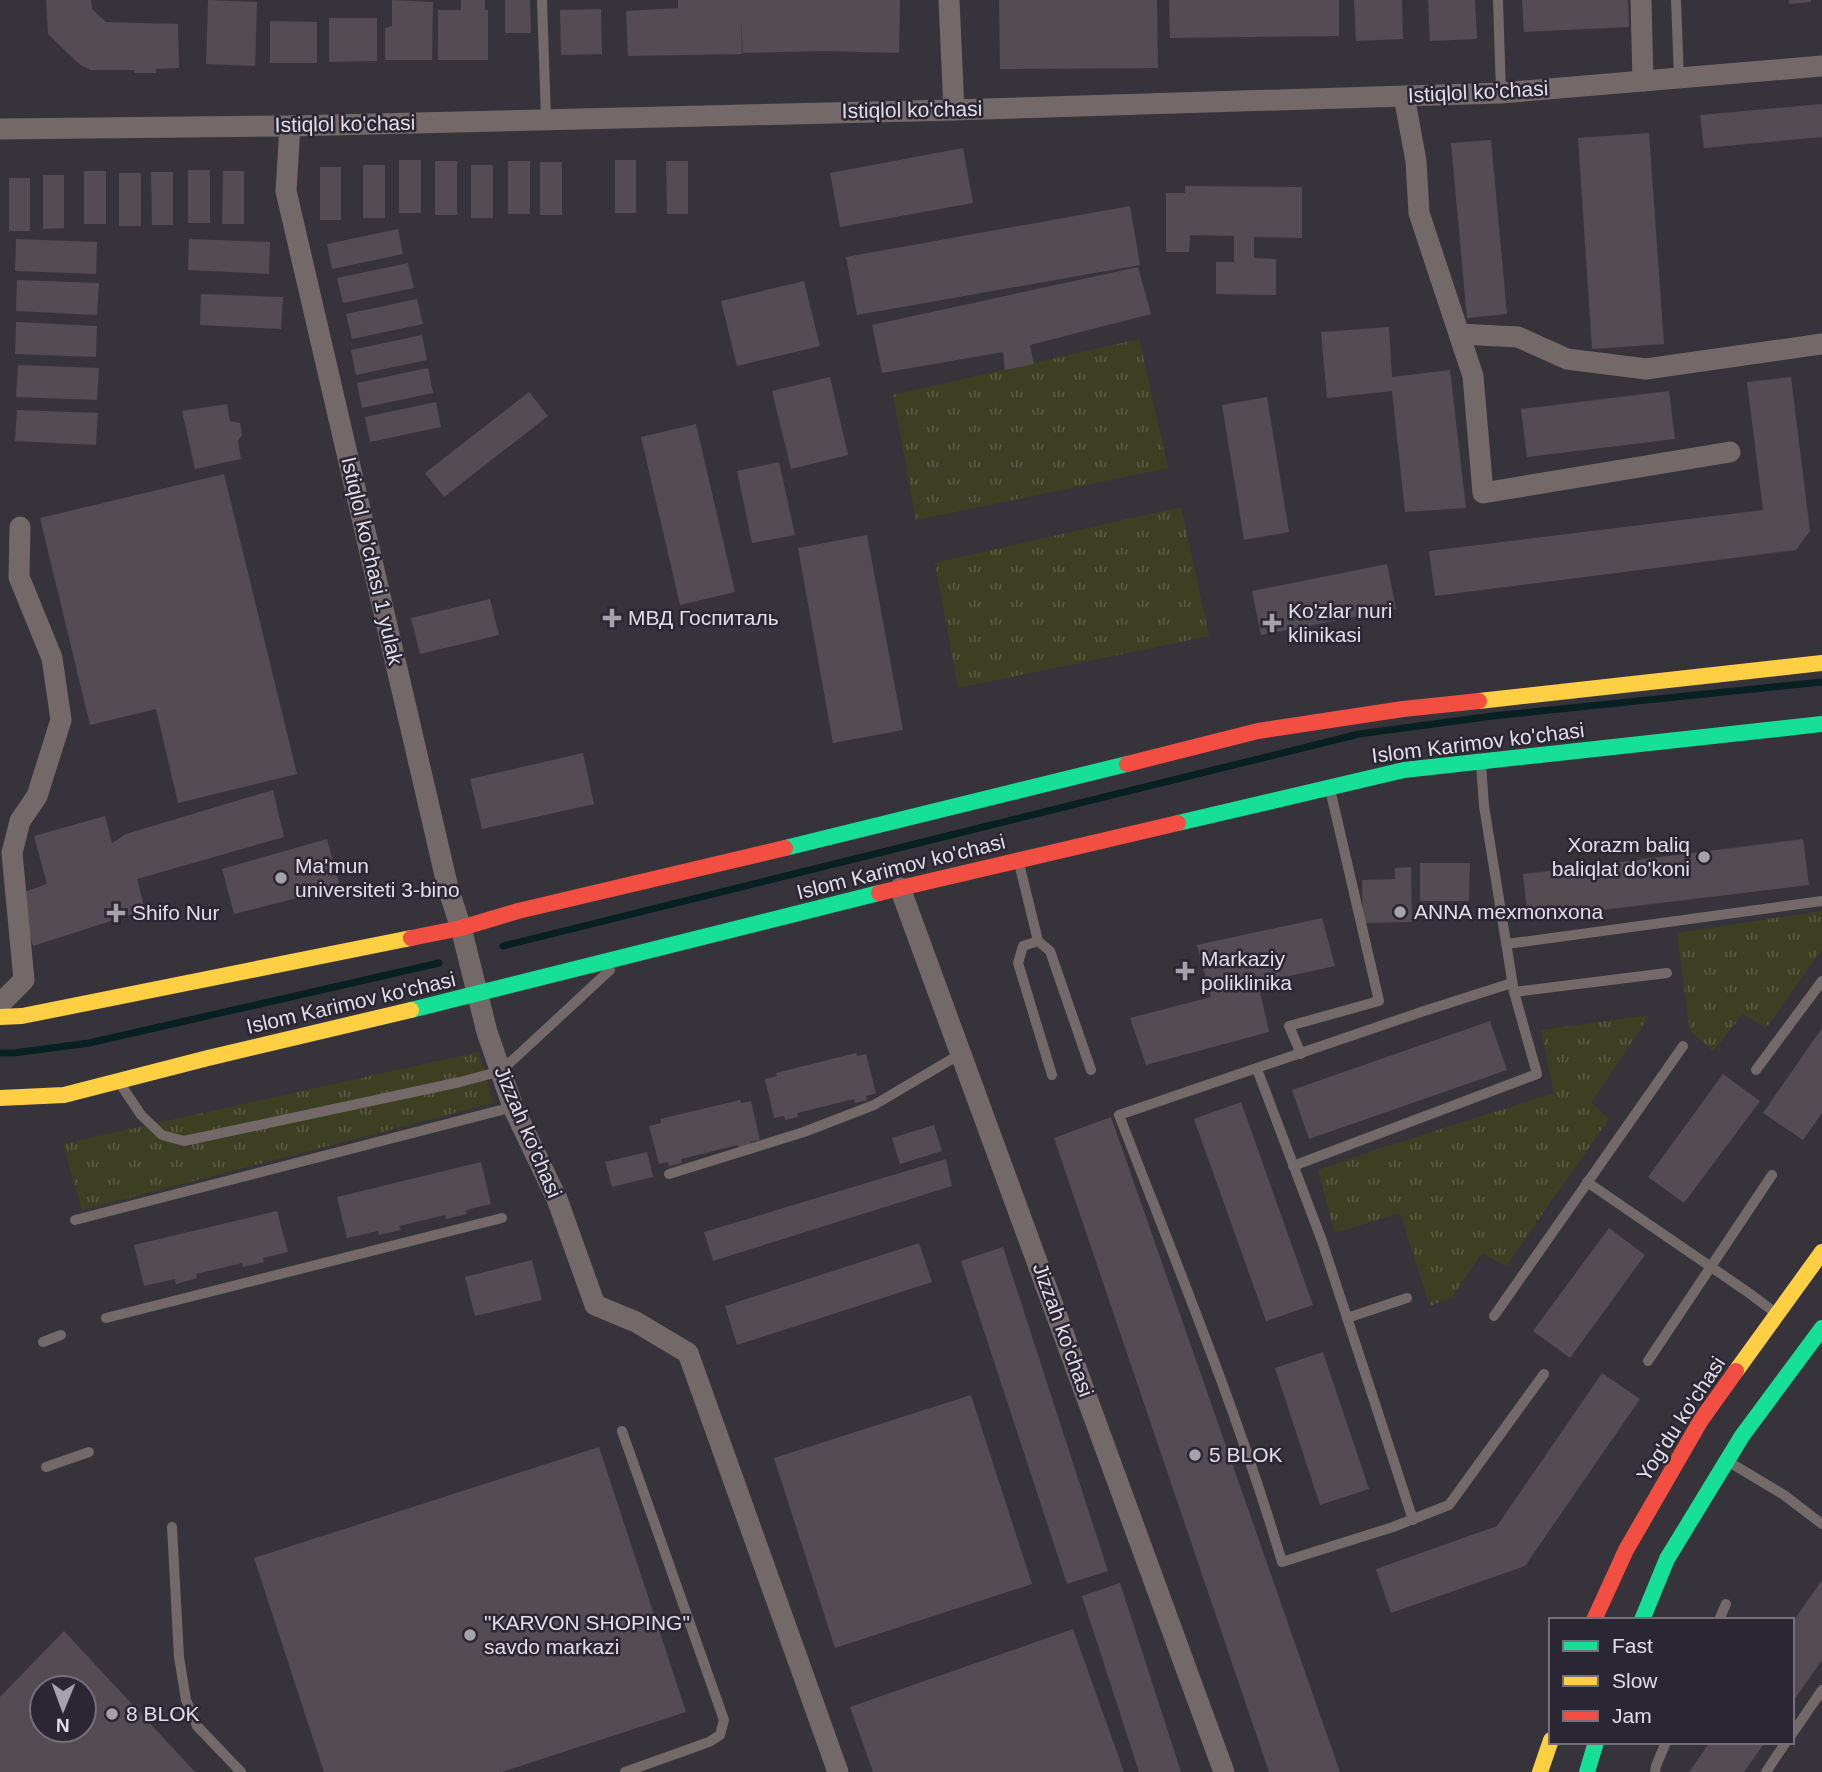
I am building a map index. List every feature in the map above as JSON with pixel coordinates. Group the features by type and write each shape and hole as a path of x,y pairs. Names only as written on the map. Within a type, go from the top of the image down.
{"main road":[{"name":"Islom Karimov ko'chasi","path":"0,1017 22,1016 461,928 518,911 876,827 1258,731 1403,709 1822,663"},
{"name":"Islom Karimov ko'chasi","path":"0,1098 64,1095 477,995 900,888 1404,770 1822,724"},
{"name":"Yog'du ko'chasi","path":"1595,1618 1626,1550 1701,1420 1822,1252"},
{"path":"1643,1618 1667,1559 1742,1436 1822,1328"},
{"path":"1540,1772 1550,1744"},
{"path":"1587,1772 1596,1744"}],"street":[{"path":"949,0 954,110"},
{"path":"1642,0 1643,81"},
{"name":"Istiqlol ko'chasi","path":"0,129 290,126 1501,93 1822,66"},
{"path":"1404,96 1416,161 1419,214 1473,376 1483,493 1730,452"},
{"name":"Istiqlol ko'chasi 1 yulak","path":"290,126 286,191 448,888 477,995"},
{"path":"1459,334 1518,337 1567,359 1646,369 1822,344"},
{"path":"0,1004 24,980 12,853 20,821 37,796 61,720 52,658 19,577 20,527"},
{"name":"Jizzah ko'chasi","path":"900,888 1224,1772"},
{"name":"Jizzah ko'chasi","path":"477,995 513,1108 557,1199 595,1305 636,1322 688,1353 838,1772"}],"lane":[{"path":"542,0 546,119"},
{"path":"1498,0 1501,93"},
{"path":"1676,0 1679,79"},
{"path":"1293,1166 1537,1074 1513,988 1484,806 1480,761"},
{"path":"1300,1054 1289,1026 1379,1001 1330,786"},
{"path":"1019,860 1038,941 1050,951 1091,1070"},
{"path":"1507,944 1822,901"},
{"path":"1038,941 1023,946 1018,963 1052,1075"},
{"path":"118,1082 141,1115 162,1135 184,1141 460,1082 500,1071 622,958"},
{"path":"1544,1374 1448,1505 1413,1520 1282,1562 1260,1489 1204,1334 1118,1115 1424,1011 1513,988 1667,972"},
{"path":"1756,1070 1822,981"},
{"path":"1494,1316 1683,1046"},
{"path":"669,1174 804,1132 874,1105 962,1053"},
{"path":"1257,1069 1322,1241 1413,1520"},
{"path":"75,1220 513,1108"},
{"path":"1648,1361 1772,1175"},
{"path":"1587,1182 1777,1314"},
{"path":"106,1318 502,1218"},
{"path":"1347,1318 1407,1298"},
{"path":"43,1342 61,1335"},
{"path":"622,1432 724,1720 720,1735 709,1742 625,1772"},
{"path":"46,1466 89,1452"},
{"path":"1727,1461 1784,1495 1822,1524"},
{"path":"172,1527 179,1657 186,1700 197,1726 241,1772"},
{"path":"1721,1618 1726,1604"},
{"path":"1794,1731 1822,1690"},
{"path":"1655,1772 1665,1744"},
{"path":"1766,1772 1785,1744"}],"green space":[{"path":"1139,339 1168,468 916,520 893,395"},
{"path":"1181,507 1209,636 958,688 935,563"},
{"path":"1822,911 1822,949 1766,1028 1743,1014 1713,1051 1690,1031 1677,933"},
{"path":"1650,1015 1591,1103 1609,1119 1506,1266 1482,1253 1452,1297 1430,1306 1400,1213 1335,1233 1318,1170 1554,1093 1541,1030"},
{"path":"479,1052 493,1103 82,1210 63,1144"}],"building":[{"path":"46,0 91,0 92,9 106,22 178,24 179,68 156,69 156,73 135,73 134,70 91,70 79,64 48,34"},
{"path":"208,0 257,2 255,66 206,64"},
{"path":"392,0 433,2 432,60 385,60 385,28 392,26"},
{"path":"461,0 485,0 485,10 488,10 488,60 438,60 438,10 461,10"},
{"path":"505,0 530,0 531,33 505,33"},
{"path":"678,0 900,0 899,53 743,53 741,19 742,54 628,56 626,11 678,8"},
{"path":"999,0 1157,0 1158,68 1000,69"},
{"path":"1169,0 1339,0 1339,36 1170,38"},
{"path":"1354,0 1402,0 1403,39 1356,41"},
{"path":"1428,0 1475,0 1477,39 1430,41"},
{"path":"1522,0 1628,0 1629,27 1524,32"},
{"path":"1789,0 1811,0 1811,2 1789,4"},
{"path":"601,9 602,54 561,55 560,10"},
{"path":"329,18 377,18 377,61 329,62"},
{"path":"270,21 317,22 317,63 270,63"},
{"path":"1822,104 1822,137 1704,148 1700,115"},
{"path":"1649,133 1664,344 1592,349 1578,138"},
{"path":"1491,140 1507,314 1467,318 1451,143"},
{"path":"963,148 973,203 840,227 830,173"},
{"path":"399,160 421,160 421,213 399,213"},
{"path":"615,160 636,160 636,213 615,213"},
{"path":"435,161 457,161 457,215 435,215"},
{"path":"508,161 530,161 530,214 508,214"},
{"path":"666,161 688,161 688,214 667,214"},
{"path":"540,162 562,162 562,215 540,215"},
{"path":"363,165 385,165 385,218 363,218"},
{"path":"471,165 493,165 493,218 471,218"},
{"path":"320,167 341,167 341,220 320,220"},
{"path":"188,170 210,170 210,223 188,223"},
{"path":"84,171 106,171 106,224 84,224"},
{"path":"223,171 244,171 244,224 222,224"},
{"path":"151,172 173,172 173,225 152,225"},
{"path":"119,173 141,173 141,226 119,226"},
{"path":"43,175 64,175 64,228 43,229"},
{"path":"9,178 30,178 30,231 9,231"},
{"path":"1185,186 1302,187 1302,238 1254,237 1254,258 1276,259 1276,295 1216,294 1216,262 1234,262 1234,236 1190,235 1189,252 1166,252 1166,193 1185,193"},
{"path":"1130,206 1140,265 857,315 846,257"},
{"path":"398,229 403,254 332,269 327,244"},
{"path":"16,239 97,242 96,274 15,271"},
{"path":"189,239 270,242 269,274 188,270"},
{"path":"408,263 414,288 343,303 337,278"},
{"path":"1138,267 1151,314 1030,345 1034,364 1005,370 1003,352 882,373 872,325"},
{"path":"17,280 99,283 97,315 16,311"},
{"path":"804,281 820,346 737,366 721,301"},
{"path":"201,294 283,297 281,329 200,325"},
{"path":"417,299 423,324 352,339 346,314"},
{"path":"16,322 97,326 96,357 15,354"},
{"path":"1389,327 1392,377 1450,370 1466,508 1405,512 1392,391 1327,398 1321,332"},
{"path":"422,335 427,360 356,375 351,350"},
{"path":"18,365 99,368 97,400 16,397"},
{"path":"428,368 433,393 362,408 357,383"},
{"path":"830,377 848,455 791,469 772,391"},
{"path":"1791,377 1810,531 1796,550 1435,596 1429,551 1763,510 1747,382"},
{"path":"1669,391 1675,439 1527,457 1521,409"},
{"path":"529,392 548,416 444,497 425,473"},
{"path":"1267,397 1289,532 1244,540 1222,405"},
{"path":"436,402 441,427 370,442 365,417"},
{"path":"227,404 230,421 240,423 242,435 238,441 241,459 195,469 182,411"},
{"path":"17,410 98,413 96,445 15,441"},
{"path":"696,424 735,592 680,605 641,437"},
{"path":"779,462 795,535 752,543 737,471"},
{"path":"224,474 297,774 178,803 156,709 90,725 40,518"},
{"path":"867,535 903,730 833,743 798,548"},
{"path":"1387,564 1396,609 1261,635 1252,591"},
{"path":"490,599 499,635 420,654 411,618"},
{"path":"583,753 594,804 482,829 470,779"},
{"path":"273,790 284,837 137,879 145,910 33,946 18,894 47,884 34,836 105,816 112,843 126,834"},
{"name":"Ma'mun universiteti 3-bino","path":"327,839 340,887 234,914 222,869"},
{"path":"1803,839 1809,885 1528,919 1523,874"},
{"path":"1420,863 1470,863 1469,901 1420,901"},
{"path":"1411,867 1412,922 1363,923 1362,880 1395,879 1395,868"},
{"path":"1322,918 1335,966 1258,983 1269,1032 1146,1065 1130,1018 1211,997 1197,945"},
{"path":"1490,1021 1507,1070 1309,1139 1292,1090"},
{"path":"1822,1028 1822,1113 1803,1140 1763,1113"},
{"path":"856,1053 857,1056 866,1054 876,1093 866,1096 867,1100 855,1103 854,1099 797,1113 798,1117 785,1120 784,1116 774,1118 765,1079 777,1076 776,1073"},
{"path":"1723,1074 1760,1101 1684,1203 1648,1177"},
{"path":"740,1100 741,1103 751,1101 760,1140 750,1142 751,1146 739,1149 738,1145 681,1159 682,1163 669,1166 668,1162 659,1164 649,1126 661,1123 660,1119"},
{"path":"1241,1102 1313,1305 1266,1321 1194,1119"},
{"name":"5 BLOK","path":"1111,1117 1340,1772 1269,1772 1054,1138"},
{"path":"934,1125 942,1151 900,1164 892,1138"},
{"path":"647,1152 653,1177 612,1187 605,1162"},
{"path":"946,1159 952,1186 713,1261 704,1232"},
{"path":"481,1162 491,1204 466,1210 467,1214 446,1219 445,1215 399,1226 401,1230 379,1235 378,1231 347,1238 337,1197"},
{"path":"277,1211 288,1252 263,1258 264,1262 243,1267 242,1263 196,1274 197,1278 176,1284 175,1279 144,1286 134,1245"},
{"path":"1609,1228 1645,1255 1570,1358 1533,1331"},
{"path":"919,1243 932,1282 737,1345 725,1306"},
{"path":"1003,1247 1108,1571 1067,1584 961,1261"},
{"path":"532,1260 542,1300 475,1316 465,1277"},
{"path":"1323,1352 1369,1489 1320,1505 1275,1368"},
{"path":"1602,1373 1640,1399 1525,1566 1391,1613 1376,1569 1497,1526"},
{"path":"971,1395 1032,1584 835,1648 774,1458"},
{"name":"\"KARVON SHOPING\" savdo markazi","path":"599,1447 686,1712 502,1772 324,1772 254,1558"},
{"path":"1822,1580 1822,1660 1794,1700 1794,1620"},
{"path":"1120,1583 1181,1772 1139,1772 1082,1596"},
{"path":"1073,1629 1124,1772 873,1772 850,1707"},
{"name":"8 BLOK","path":"64,1631 195,1772 0,1772 0,1697"},
{"path":"1709,1744 1764,1744 1744,1772 1689,1772"}],"waterway":[{"path":"503,946 1359,734 1493,716 1822,682"},
{"path":"0,1053 89,1043 439,963"}],"traffic: fast":[{"path":"1178,823 1404,770 1822,724"},
{"path":"785,848 1127,764"},
{"path":"411,1010 879,893"},
{"path":"1643,1618 1667,1559 1742,1436 1822,1328"},
{"path":"1587,1772 1595,1744"}],"traffic: slow":[{"path":"1479,701 1822,663"},
{"path":"0,1017 22,1016 411,938"},
{"path":"0,1098 64,1095 411,1010"},
{"path":"1736,1371 1822,1252"},
{"path":"1540,1772 1550,1744"}],"traffic: jam":[{"path":"1127,764 1258,731 1403,709 1479,701"},
{"path":"879,893 1178,823"},
{"path":"411,938 785,848"},
{"path":"1595,1618 1626,1550 1701,1420 1736,1371"}],"place":[{"name":"МВД Госпиталь","path":"612,618"},
{"name":"Ko'zlar nuri klinikasi","path":"1272,623"},
{"name":"Xorazm baliq baliqlat do'koni","path":"1704,857"},
{"name":"Ma'mun universiteti 3-bino","path":"281,878"},
{"name":"ANNA mexmonxona","path":"1400,912"},
{"name":"Shifo Nur","path":"116,913"},
{"name":"Markaziy poliklinika","path":"1185,971"},
{"name":"5 BLOK","path":"1195,1455"},
{"name":"\"KARVON SHOPING\" savdo markazi","path":"470,1635"},
{"name":"8 BLOK","path":"112,1714"}]}
